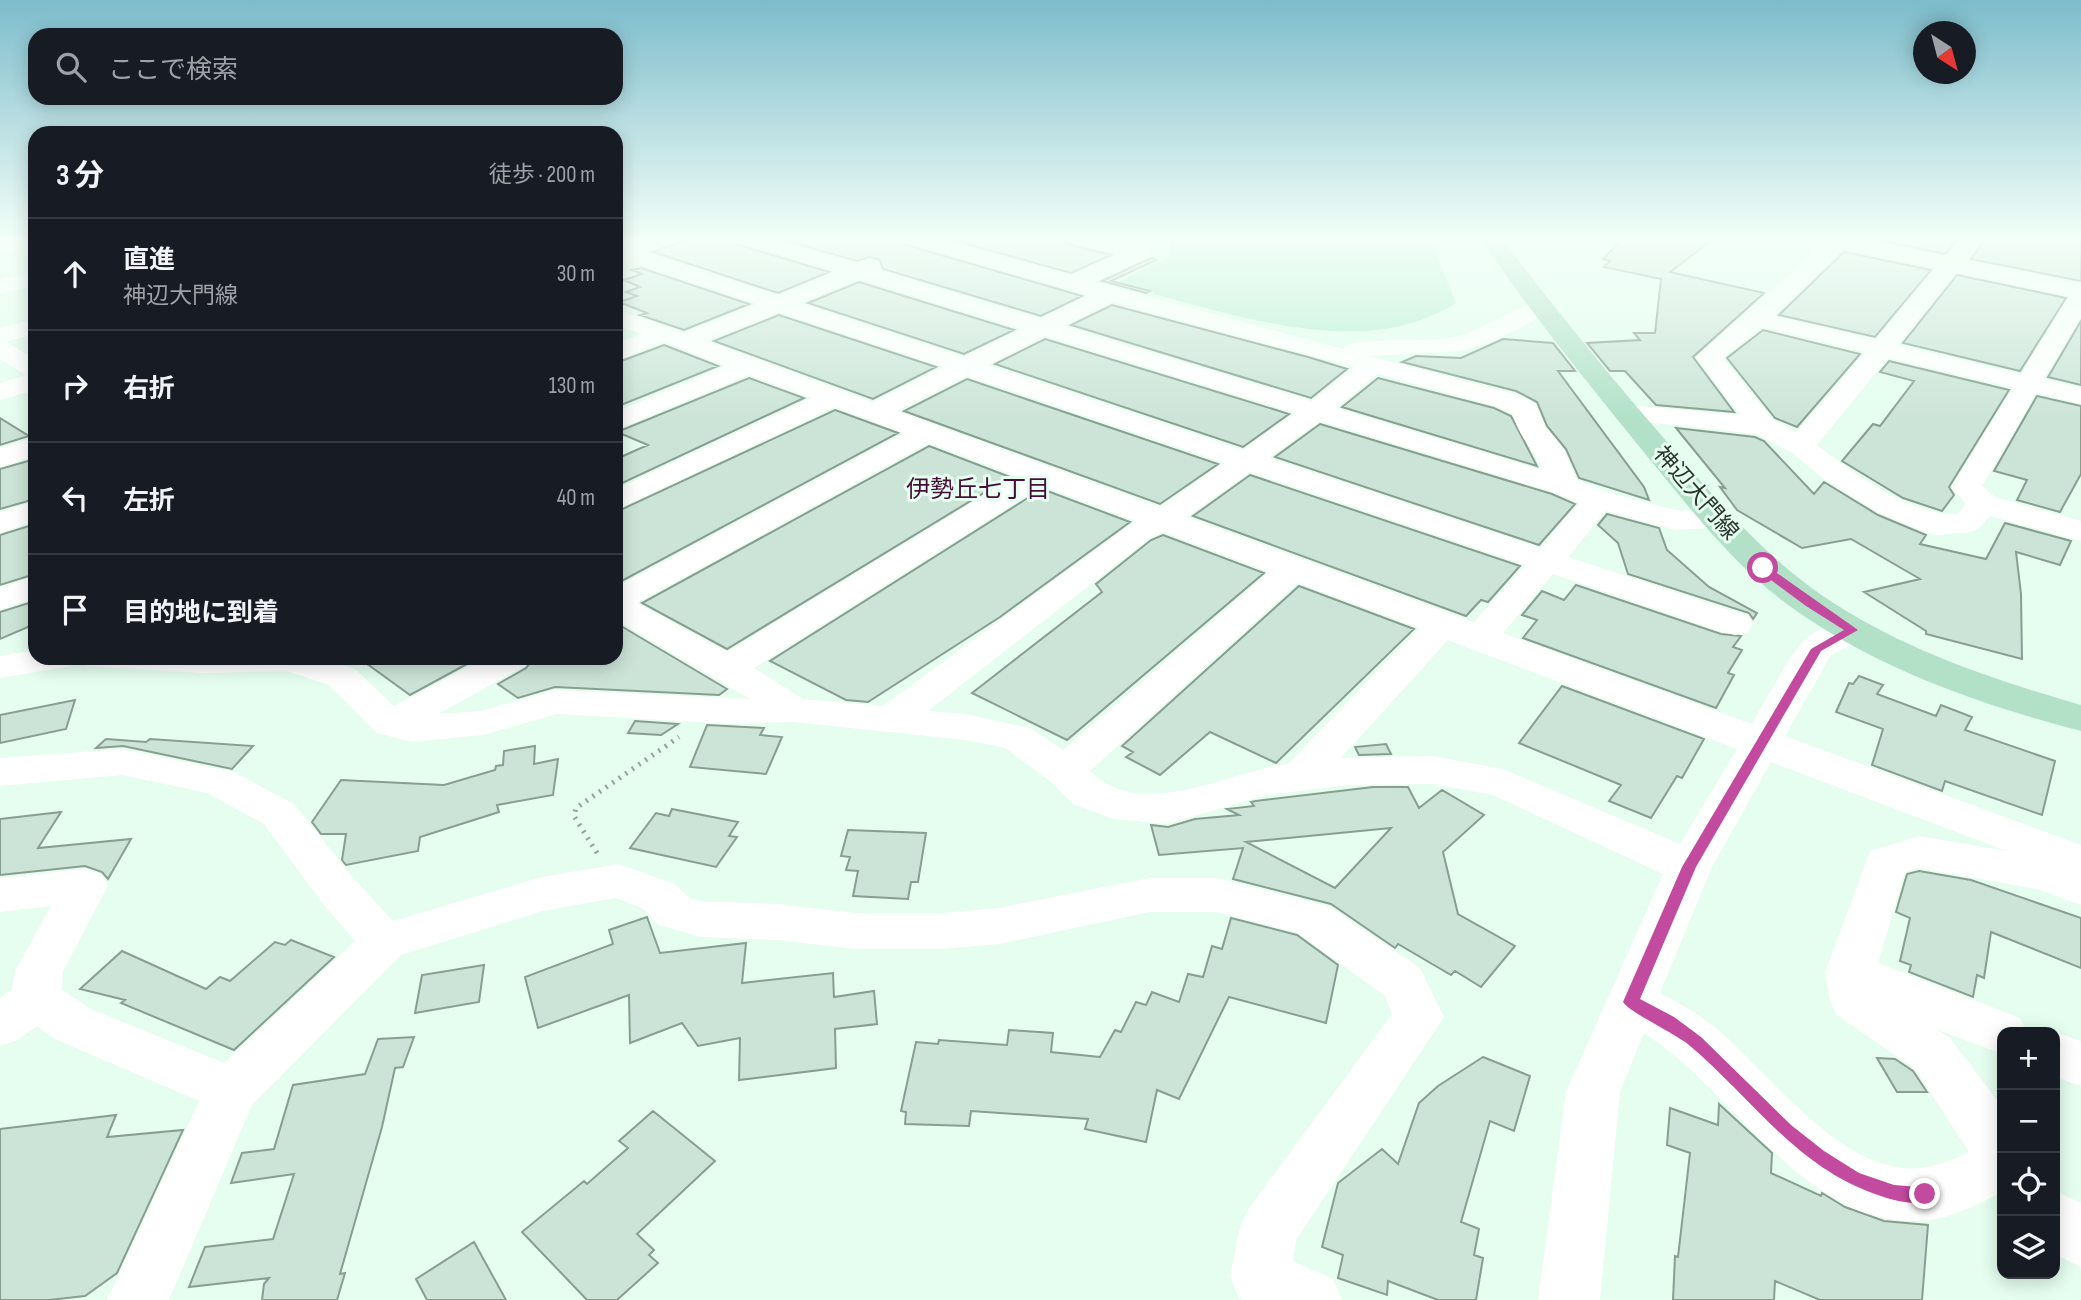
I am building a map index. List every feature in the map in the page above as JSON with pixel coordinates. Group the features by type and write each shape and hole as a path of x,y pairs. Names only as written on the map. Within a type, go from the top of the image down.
{"main road":[{"name":"神辺大門線","path":"1534,298 1717,520 1763,568 1810,604 1852,630 1926,666 2030,704 2081,718"}],"street":[{"path":"761,298 1735,624"},
{"path":"623,351 796,298"},
{"path":"945,298 1564,486 1599,500 1675,520 1717,520"},
{"path":"874,412 1103,298"},
{"path":"1124,298 1505,400 1526,410 1531,429 1549,450 1564,486"},
{"path":"1763,426 1709,357 1779,298"},
{"path":"1801,446 1924,298"},
{"path":"2078,298 1966,488 1984,504 2081,531"},
{"path":"1333,353 1384,345 1451,344 1479,337 1541,308"},
{"path":"623,319 2081,862"},
{"path":"1757,319 2081,396"},
{"path":"0,336 28,328"},
{"path":"0,348 28,366"},
{"path":"889,721 1139,531 1163,520 1316,411 1374,364"},
{"path":"623,419 749,365"},
{"path":"0,392 28,383"},
{"path":"623,498 835,397"},
{"path":"1628,414 1763,426 1801,446 1835,473 1890,506 1936,525 1966,523 1984,504"},
{"path":"623,599 926,433"},
{"path":"0,458 28,448"},
{"path":"728,668 1040,474"},
{"path":"1479,639 1599,500"},
{"path":"0,523 28,513"},
{"path":"1065,771 1293,569"},
{"path":"0,600 28,589"},
{"path":"623,607 728,668 793,710"},
{"path":"1300,777 1442,625"},
{"path":"1569,1300 1592,1092 1689,867 1817,649 1852,630"},
{"path":"0,667 28,663"},
{"path":"309,665 342,677 370,707 391,724 412,729 482,723 555,702 793,710 965,727 1018,738 1065,771 1088,794 1114,804 1167,809 1264,781 1349,771 1433,769 1503,783 1689,867"},
{"path":"391,724 499,665"},
{"path":"0,772 122,762 219,782 279,814 339,892 384,942"},
{"path":"1997,1153 1989,1133 1933,1054 1855,1001 1850,973 1886,862 1919,852 2043,874 2081,888"},
{"path":"138,1300 231,1090 384,942 542,894 619,881 658,896 676,913 701,919 778,922 855,931 999,926 1150,895 1217,895 1312,919 1403,982 1419,1017 1268,1231 1260,1277 1311,1300"},
{"path":"0,895 85,886 18,1012 73,1024 231,1090"},
{"path":"1850,973 1997,1031"},
{"path":"1631,1002 1669,1022 1696,1041 1785,1130 1818,1157 1854,1179 1894,1193 1925,1194 1957,1187 1997,1167"},
{"path":"2060,1056 2081,1064"},
{"path":"2060,1222 2081,1239"}],"path":[{"path":"619,881 588,842 575,816 576,808 655,755 709,709"}],"green space":[{"path":"1167,298 1454,298 1456,303 1421,320 1384,329 1345,332 1306,329 1227,314"}],"building":[{"path":"632,298 730,298 749,304 684,330 640,315 647,313 623,304 623,301"},
{"path":"821,298 910,298 1014,330 964,354 808,303"},
{"path":"979,298 1079,298 1041,316"},
{"path":"1659,298 1759,298 1693,357 1734,412 1656,405 1625,371 1610,371 1587,343 1640,340 1634,333 1655,333"},
{"path":"1797,298 1908,298 1875,337 1779,315"},
{"path":"1939,298 2066,298 2020,371 1903,343"},
{"path":"1112,305 1347,369 1311,398 1071,325"},
{"path":"779,315 936,367 873,399 714,341"},
{"path":"2081,321 2081,385 2048,377"},
{"path":"1763,330 1860,354 1797,427 1775,418 1727,358"},
{"path":"1045,339 1289,414 1243,447 995,364"},
{"path":"1503,339 1553,343 1575,371 1558,371 1644,487 1649,500 1579,478 1566,449 1547,426 1537,402 1516,391 1402,362 1416,356 1461,358"},
{"path":"664,345 718,366 623,404 623,360"},
{"path":"1889,361 2009,390 1949,487 1954,495 1942,511 1903,498 1842,461 1873,424 1880,426 1914,381 1880,372"},
{"path":"749,378 804,398 623,483 623,456 648,445 623,435 623,430"},
{"path":"1378,378 1494,408 1511,416 1537,466 1342,407"},
{"path":"967,379 1218,464 1160,504 904,411"},
{"path":"2037,396 2081,406 2081,474 2060,512 2017,500 2027,480 1994,471"},
{"path":"835,410 898,433 623,580 623,509"},
{"path":"0,418 28,435 28,436 0,445"},
{"path":"1320,424 1552,494 1575,504 1539,545 1275,457"},
{"path":"1676,428 1755,437 1764,441 1814,494 1824,482 1878,515 1926,535 1920,544 1986,559 2005,523 2071,541 2060,565 2016,552 2021,594 2022,659 1926,634 1926,631 1864,592 1920,579 1851,539 1802,548 1737,510 1720,487 1725,488"},
{"path":"929,446 1010,477 727,649 642,603"},
{"path":"28,461 28,501 0,509 0,469"},
{"path":"1250,475 1520,566 1488,602 1481,600 1466,616 1193,516"},
{"path":"1042,489 1130,522 1000,617 868,702 846,700 770,661"},
{"path":"1607,514 1659,528 1667,550 1709,587 1757,613 1753,619 1749,613 1628,574 1618,543 1598,525"},
{"path":"28,526 28,576 0,585 0,535"},
{"path":"1163,535 1264,573 1067,740 972,693 1102,592 1096,584 1151,540"},
{"path":"1576,585 1721,634 1741,636 1733,647 1742,650 1728,673 1734,675 1716,708 1523,638 1537,620 1522,615 1542,591 1564,600"},
{"path":"1299,586 1414,629 1276,763 1210,732 1160,775 1126,757 1133,752 1122,746"},
{"path":"28,603 28,627 0,639 0,612"},
{"path":"623,627 727,689 719,695 555,687 518,698 498,684 528,665 623,665"},
{"path":"369,665 465,665 410,695"},
{"path":"1859,676 1883,685 1877,694 1936,716 1941,705 1972,717 1965,730 2055,761 2042,815 1945,781 1942,791 1872,765 1883,729 1836,712 1849,683 1853,684"},
{"path":"1562,686 1704,739 1682,778 1677,776 1651,818 1609,801 1621,785 1519,743"},
{"path":"75,700 66,729 0,743 0,715"},
{"path":"635,721 678,724 661,735 628,733"},
{"path":"707,725 764,728 760,735 782,737 766,774 690,767"},
{"path":"106,739 253,746 232,769 123,746 96,748"},
{"path":"1386,744 1391,754 1359,755 1355,747"},
{"path":"535,746 534,764 558,759 553,795 497,805 499,812 420,837 418,851 346,865 342,860 346,834 321,834 312,822 341,780 444,785 495,770 496,766 503,765 504,751"},
{"path":"1373,787 1408,787 1419,808 1442,790 1484,815 1443,852 1458,914 1515,946 1481,987 1455,971 1451,975 1398,944 1395,948 1331,904 1233,879 1243,848 1159,855 1151,825 1168,827 1195,819 1239,815 1227,809 1254,806 1251,802","holes":["1391,828 1335,888 1246,842"]},
{"path":"672,809 738,822 729,836 737,837 716,867 630,848 656,813 669,816"},
{"path":"61,812 38,848 131,839 108,879 102,872 85,866 0,875 0,819"},
{"path":"848,830 926,833 918,882 911,882 908,899 853,896 858,871 846,870 850,857 841,856"},
{"path":"1919,871 1971,880 2081,918 2081,968 1991,932 1984,978 1977,975 1973,997 1909,972 1911,965 1900,961 1910,918 1896,912 1907,874"},
{"path":"647,917 660,953 746,943 742,983 833,973 834,997 874,991 877,1024 835,1029 836,1068 739,1080 740,1038 698,1046 682,1023 630,1043 629,995 538,1028 525,977 613,944 609,930"},
{"path":"1231,918 1297,935 1338,965 1326,1023 1229,997 1179,1099 1157,1090 1146,1142 1085,1129 1088,1119 971,1111 969,1126 905,1124 906,1112 901,1111 916,1042 938,1044 939,1040 1007,1045 1009,1030 1053,1033 1051,1052 1100,1057 1115,1030 1121,1032 1136,1002 1146,1005 1152,992 1179,1002 1188,974 1203,977 1212,946 1222,949"},
{"path":"291,940 334,957 234,1050 121,1003 125,1000 80,989 122,951 206,989 220,977 230,981 275,942 285,945"},
{"path":"484,965 479,1002 415,1013 422,975"},
{"path":"414,1037 403,1067 395,1068 382,1127 340,1274 345,1273 337,1300 262,1300 264,1284 269,1278 189,1287 205,1247 273,1239 294,1174 231,1183 242,1153 274,1149 293,1085 365,1074 378,1039"},
{"path":"1483,1057 1530,1076 1514,1131 1490,1121 1461,1222 1479,1229 1474,1255 1483,1258 1476,1300 1438,1300 1388,1281 1387,1295 1338,1278 1343,1255 1322,1247 1338,1183 1382,1149 1398,1164 1419,1103 1438,1086"},
{"path":"1877,1058 1895,1059 1913,1071 1927,1092 1897,1092"},
{"path":"1719,1104 1772,1153 1771,1173 1821,1196 1822,1193 1845,1207 1884,1221 1928,1225 1922,1300 1820,1300 1775,1281 1774,1300 1673,1300 1675,1256 1678,1257 1690,1153 1667,1145 1670,1108 1718,1125"},
{"path":"653,1111 715,1161 637,1234 654,1250 649,1255 658,1263 617,1300 587,1300 522,1232 584,1181 587,1184 628,1148 619,1141"},
{"path":"116,1115 107,1137 183,1130 117,1273 85,1296 49,1300 0,1300 0,1129"},
{"path":"474,1242 506,1300 427,1300 416,1279"}],"district":[{"name":"伊勢丘七丁目","path":"978,489"}],"route":[{"path":"1763,568 1810,604 1852,630 1817,649 1689,867 1631,1002 1669,1022 1696,1041 1785,1130 1818,1157 1854,1179 1894,1193 1925,1194"}]}
